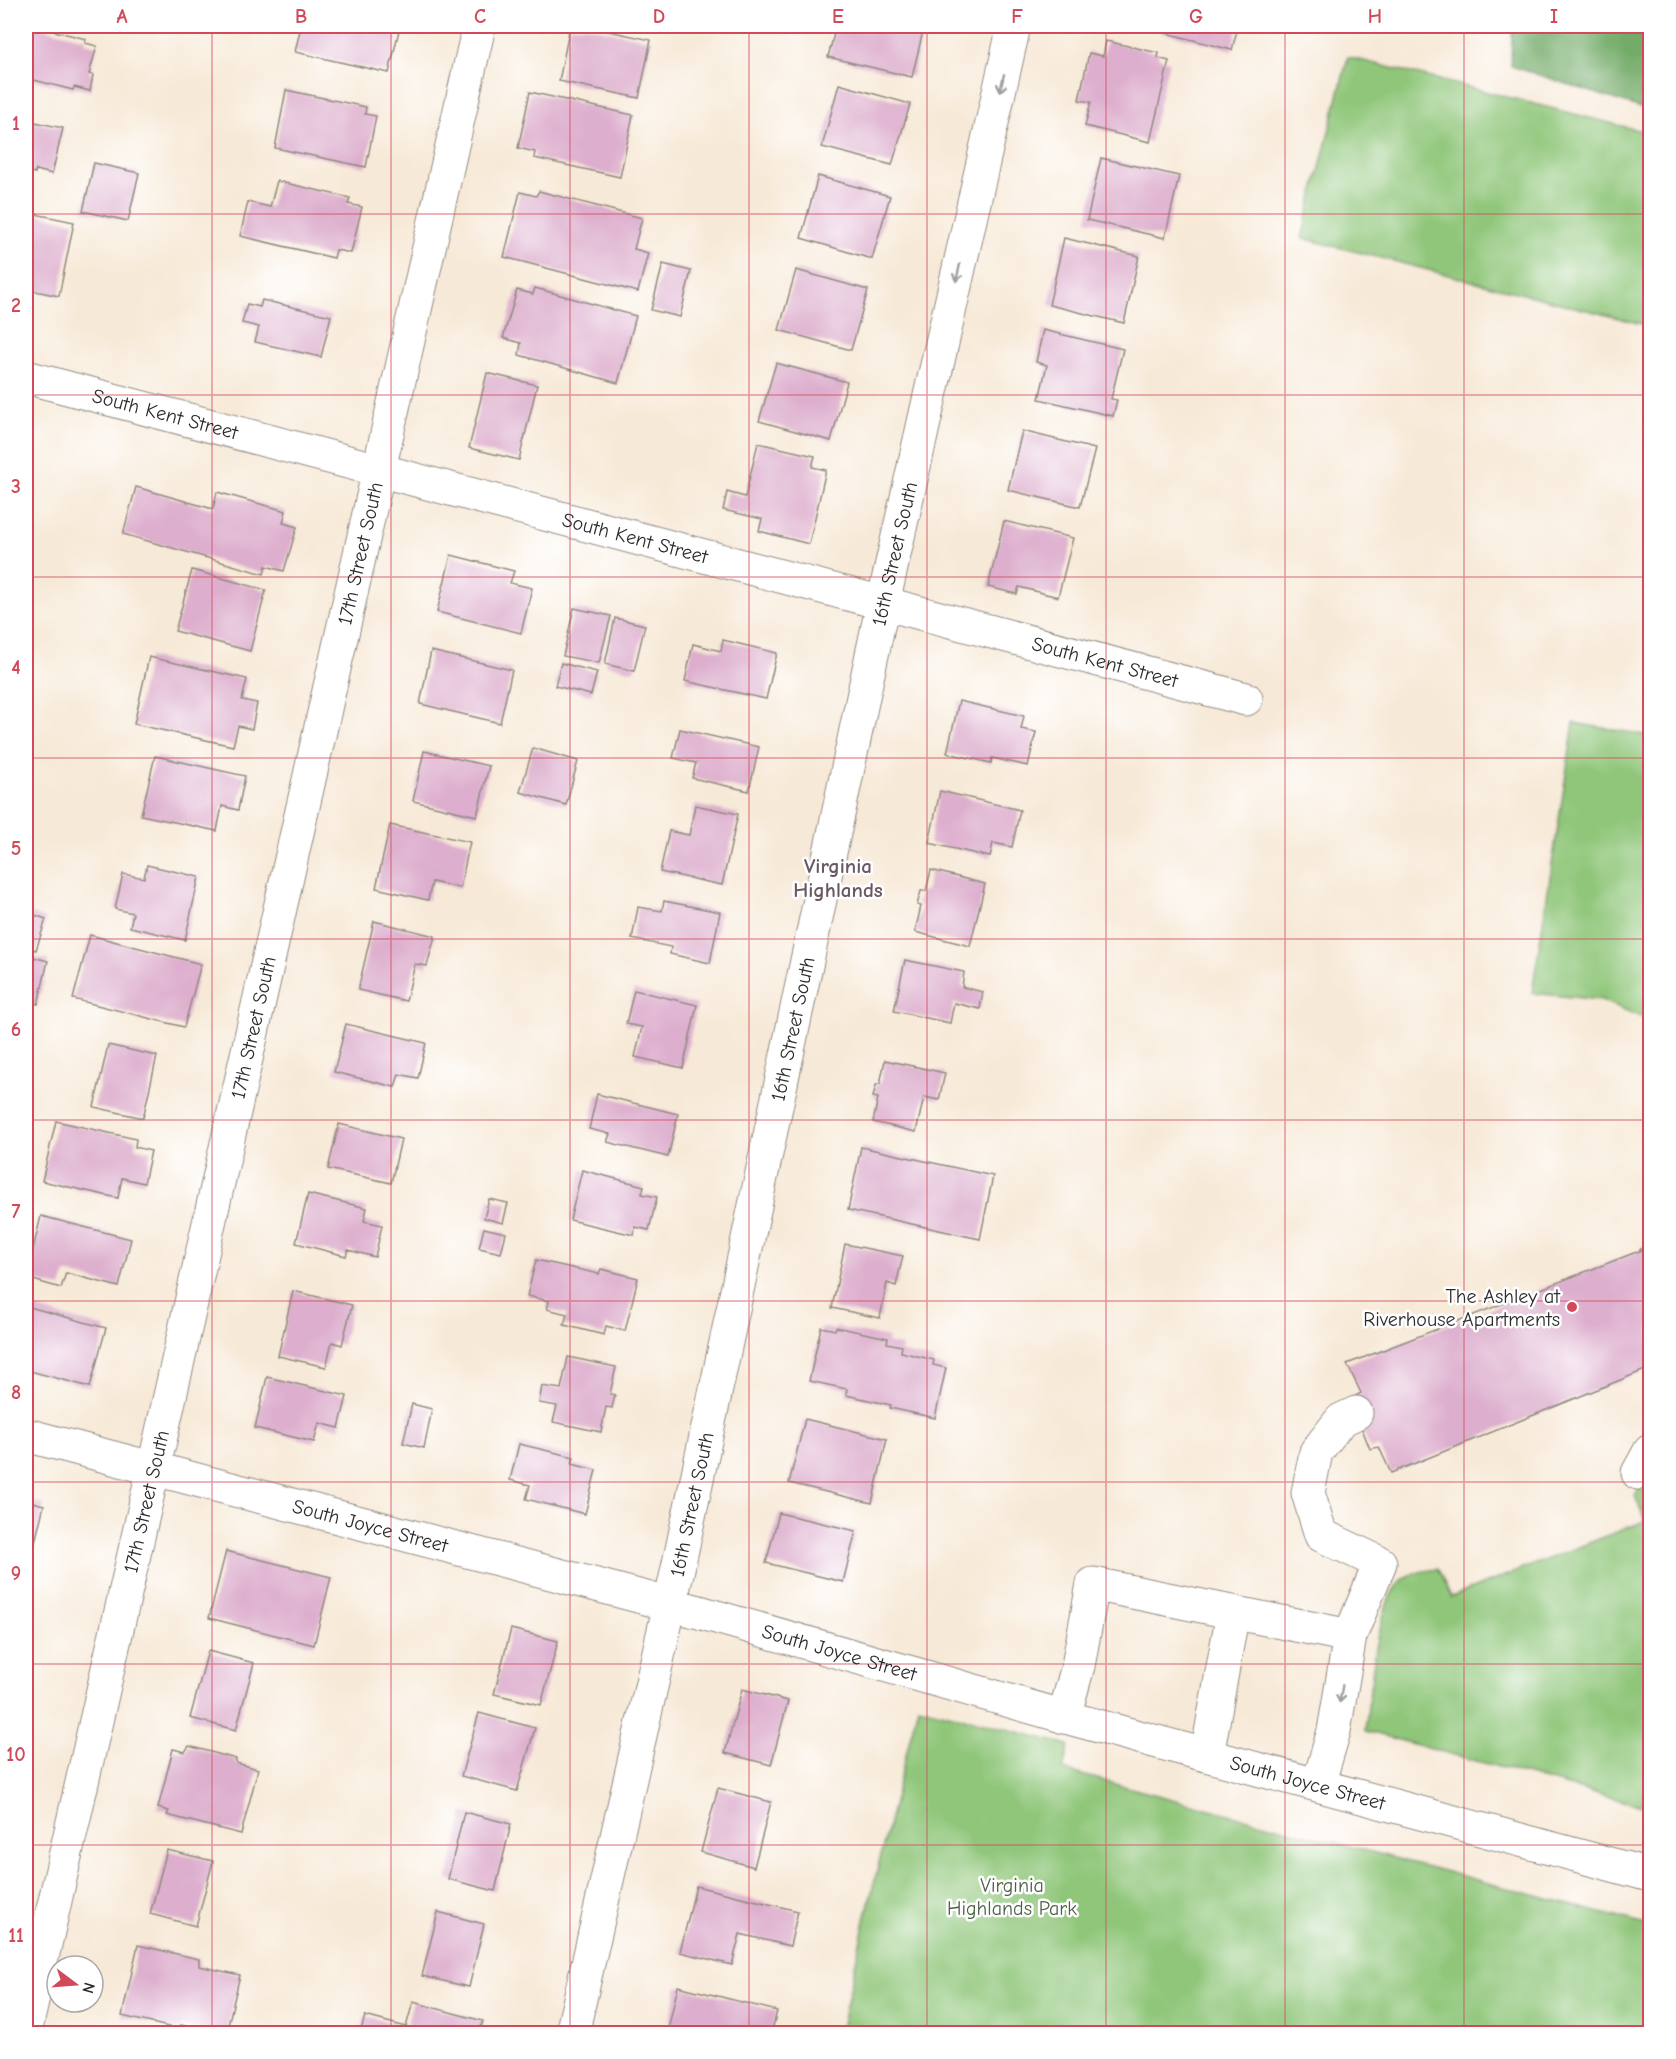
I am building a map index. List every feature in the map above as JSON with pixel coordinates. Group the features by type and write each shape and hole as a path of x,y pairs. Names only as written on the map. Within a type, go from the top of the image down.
{"street":[{"name":"17th Street South","path":"26,2028 479,26"},
{"name":"16th Street South","path":"572,2034 669,1605 884,603 1014,26"},
{"name":"South Kent Street","path":"26,377 1245,699"},
{"path":"1318,1785 1334,1731 1350,1636 1380,1563 1321,1535 1308,1493 1316,1452 1341,1420 1356,1413"},
{"name":"South Joyce Street","path":"26,1435 669,1605 1064,1717 1650,1875"},
{"path":"1064,1717 1078,1666 1093,1584 1350,1636"},
{"path":"1207,1755 1233,1612"}],"green space":[{"path":"1512,26 1650,26 1650,111 1511,66"},
{"path":"1348,57 1650,133 1650,326 1302,238"},
{"path":"1574,723 1650,736 1650,1021 1602,1000 1532,993"},
{"path":"1639,1487 1650,1488 1650,1808 1365,1731 1379,1631 1391,1595 1403,1579 1417,1573 1438,1569 1451,1597 1645,1521 1635,1496"},
{"name":"Virginia Highlands Park","path":"918,1706 1069,1745 1063,1770 1650,1926 1650,2033 840,2033 868,1907"}],"building":[{"path":"26,26 35,26 86,39 85,43 97,46 89,74 93,75 90,91 74,87 73,90 26,78"},
{"path":"301,26 400,26 389,73 295,52"},
{"path":"570,26 585,26 651,40 639,98 559,81"},
{"path":"836,26 932,26 931,28 924,27 912,77 828,57"},
{"path":"1139,26 1238,26 1232,50"},
{"path":"1106,41 1159,53 1158,58 1169,61 1150,142 1085,126 1091,102 1079,100 1089,53 1103,56"},
{"path":"839,84 910,104 892,165 822,147"},
{"path":"286,90 366,107 365,114 376,116 366,167 275,148"},
{"path":"530,92 633,115 620,177 534,158 535,152 518,148"},
{"path":"26,120 63,128 52,174 36,170 35,173 26,171"},
{"path":"1101,158 1179,176 1165,238 1087,220"},
{"path":"94,163 139,173 128,221 83,211"},
{"path":"818,176 890,196 872,259 801,238"},
{"path":"277,181 350,198 348,204 362,207 351,253 336,250 334,258 240,236 248,202 270,207"},
{"path":"539,191 642,218 634,249 648,253 638,292 504,257 520,192 536,196"},
{"path":"26,212 74,222 59,296 26,289"},
{"path":"1064,238 1139,256 1124,323 1049,305"},
{"path":"663,264 691,271 680,317 651,310"},
{"path":"796,270 868,290 851,350 779,330"},
{"path":"535,288 636,316 618,383 519,355 521,343 503,338 517,290 533,294"},
{"path":"262,300 331,316 321,357 255,342 259,327 242,323 247,304 260,307"},
{"path":"1043,330 1123,349 1111,399 1117,400 1113,416 1039,399 1047,365 1036,362"},
{"path":"776,363 847,382 831,441 759,421"},
{"path":"487,373 537,385 519,460 469,448"},
{"path":"1022,431 1095,449 1080,507 1008,490"},
{"path":"758,443 815,456 812,467 826,470 809,544 759,531 762,519 723,510 727,492 745,497"},
{"path":"136,487 213,509 217,492 286,511 283,523 297,527 284,571 266,566 264,574 123,534"},
{"path":"1004,521 1073,538 1058,597 1019,587 1017,594 988,587"},
{"path":"451,555 514,571 510,583 532,588 521,633 437,612"},
{"path":"192,570 266,590 250,651 175,631"},
{"path":"574,608 611,616 599,663 563,656"},
{"path":"615,618 645,625 634,671 605,664"},
{"path":"723,640 777,653 766,699 685,681 693,644 721,651"},
{"path":"431,651 512,670 500,723 420,704"},
{"path":"149,657 247,679 242,700 257,703 252,729 238,726 233,746 134,724"},
{"path":"561,663 597,672 591,695 555,686"},
{"path":"959,701 1024,716 1021,729 1036,732 1028,766 992,758 991,763 947,753"},
{"path":"680,729 759,747 749,791 692,778 696,763 673,758"},
{"path":"533,748 578,761 566,805 520,792"},
{"path":"424,751 489,766 477,816 413,801"},
{"path":"155,756 245,776 238,810 222,806 217,831 141,815"},
{"path":"940,791 1020,810 1012,847 993,843 990,857 929,843"},
{"path":"695,805 738,814 722,885 660,872 669,831 689,835"},
{"path":"390,825 470,842 460,888 432,882 428,900 376,888"},
{"path":"147,865 199,877 185,940 130,927 133,913 115,909 123,874 144,878"},
{"path":"931,870 985,884 970,946 915,932 921,906 917,905 921,891 926,891"},
{"path":"664,901 720,912 710,963 670,954 671,947 632,939 638,907 662,911"},
{"path":"26,912 46,919 36,950 26,947"},
{"path":"374,921 435,936 427,966 415,964 406,1001 358,990"},
{"path":"90,935 201,964 184,1027 73,999"},
{"path":"26,955 48,961 38,1004 26,1001"},
{"path":"905,960 964,972 962,987 983,992 980,1009 954,1003 950,1023 894,1011"},
{"path":"634,990 697,1005 683,1068 635,1057 642,1027 626,1024"},
{"path":"346,1024 426,1043 418,1078 399,1074 395,1087 334,1072"},
{"path":"108,1045 157,1056 143,1118 94,1107"},
{"path":"885,1060 945,1073 939,1100 924,1097 916,1132 873,1122 878,1098 873,1097 876,1085 880,1084"},
{"path":"597,1094 678,1114 668,1157 607,1142 610,1134 589,1129"},
{"path":"56,1121 136,1139 135,1147 151,1151 144,1183 122,1178 118,1198 42,1181"},
{"path":"339,1124 401,1139 391,1183 328,1169"},
{"path":"861,1147 993,1176 980,1239 848,1210"},
{"path":"582,1170 644,1186 642,1194 657,1197 649,1230 635,1227 634,1235 570,1220"},
{"path":"308,1194 367,1208 364,1221 382,1225 375,1257 348,1250 346,1256 296,1243"},
{"path":"489,1199 508,1203 503,1223 484,1218"},
{"path":"41,1216 131,1239 119,1287 66,1273 61,1288 26,1278"},
{"path":"484,1228 506,1233 501,1253 479,1248"},
{"name":"The Ashley at Riverhouse Apartments","path":"1650,1239 1650,1368 1391,1473 1379,1447 1370,1449 1350,1399 1361,1393 1347,1364 1639,1251"},
{"path":"845,1244 903,1256 896,1286 887,1283 880,1318 832,1308"},
{"path":"536,1260 599,1274 601,1269 638,1278 625,1331 606,1326 604,1335 564,1325 567,1314 547,1309 549,1301 527,1296"},
{"path":"293,1291 352,1305 342,1345 332,1342 326,1367 278,1356"},
{"path":"26,1306 106,1328 90,1387 26,1370"},
{"path":"821,1327 835,1330 836,1327 888,1338 887,1343 902,1346 901,1352 934,1360 933,1365 946,1368 935,1418 890,1408 891,1405 846,1395 847,1389 809,1381"},
{"path":"568,1357 616,1367 610,1394 615,1395 612,1408 606,1407 601,1432 553,1422 557,1406 539,1403 542,1386 561,1389"},
{"path":"267,1377 347,1396 339,1428 319,1423 314,1442 255,1428"},
{"path":"412,1404 432,1409 424,1448 403,1443"},
{"path":"805,1419 887,1439 872,1503 789,1483"},
{"path":"519,1444 574,1457 572,1464 596,1470 585,1514 526,1499 530,1485 510,1480"},
{"path":"26,1500 44,1505 28,1571 26,1571"},
{"path":"779,1513 856,1531 843,1582 766,1563"},
{"path":"226,1551 331,1577 314,1645 209,1618"},
{"path":"26,1611 36,1614 26,1648"},
{"path":"511,1629 558,1641 541,1705 494,1694"},
{"path":"208,1651 254,1663 236,1730 190,1718"},
{"path":"742,1689 788,1701 771,1765 725,1753"},
{"path":"479,1713 535,1728 517,1791 461,1776"},
{"path":"189,1746 236,1759 236,1763 258,1769 241,1834 167,1815 169,1811 158,1808 173,1749 185,1752"},
{"path":"718,1788 771,1802 754,1867 701,1852"},
{"path":"464,1812 511,1824 495,1891 448,1879"},
{"path":"167,1850 213,1861 196,1926 150,1914"},
{"path":"696,1886 798,1911 790,1946 740,1934 732,1965 680,1952"},
{"path":"438,1912 484,1924 469,1987 422,1976"},
{"path":"138,1945 199,1959 199,1966 240,1975 226,2034 216,2034 181,2025 181,2030 122,2016"},
{"path":"678,1986 777,2011 771,2034 667,2034"},
{"path":"413,2002 483,2021 479,2034 360,2034 365,2016 406,2027"}],"place":[{"name":"The Ashley at Riverhouse Apartments","path":"1572,1307"}],"district":[{"name":"Virginia Highlands","path":"838,878"}]}
